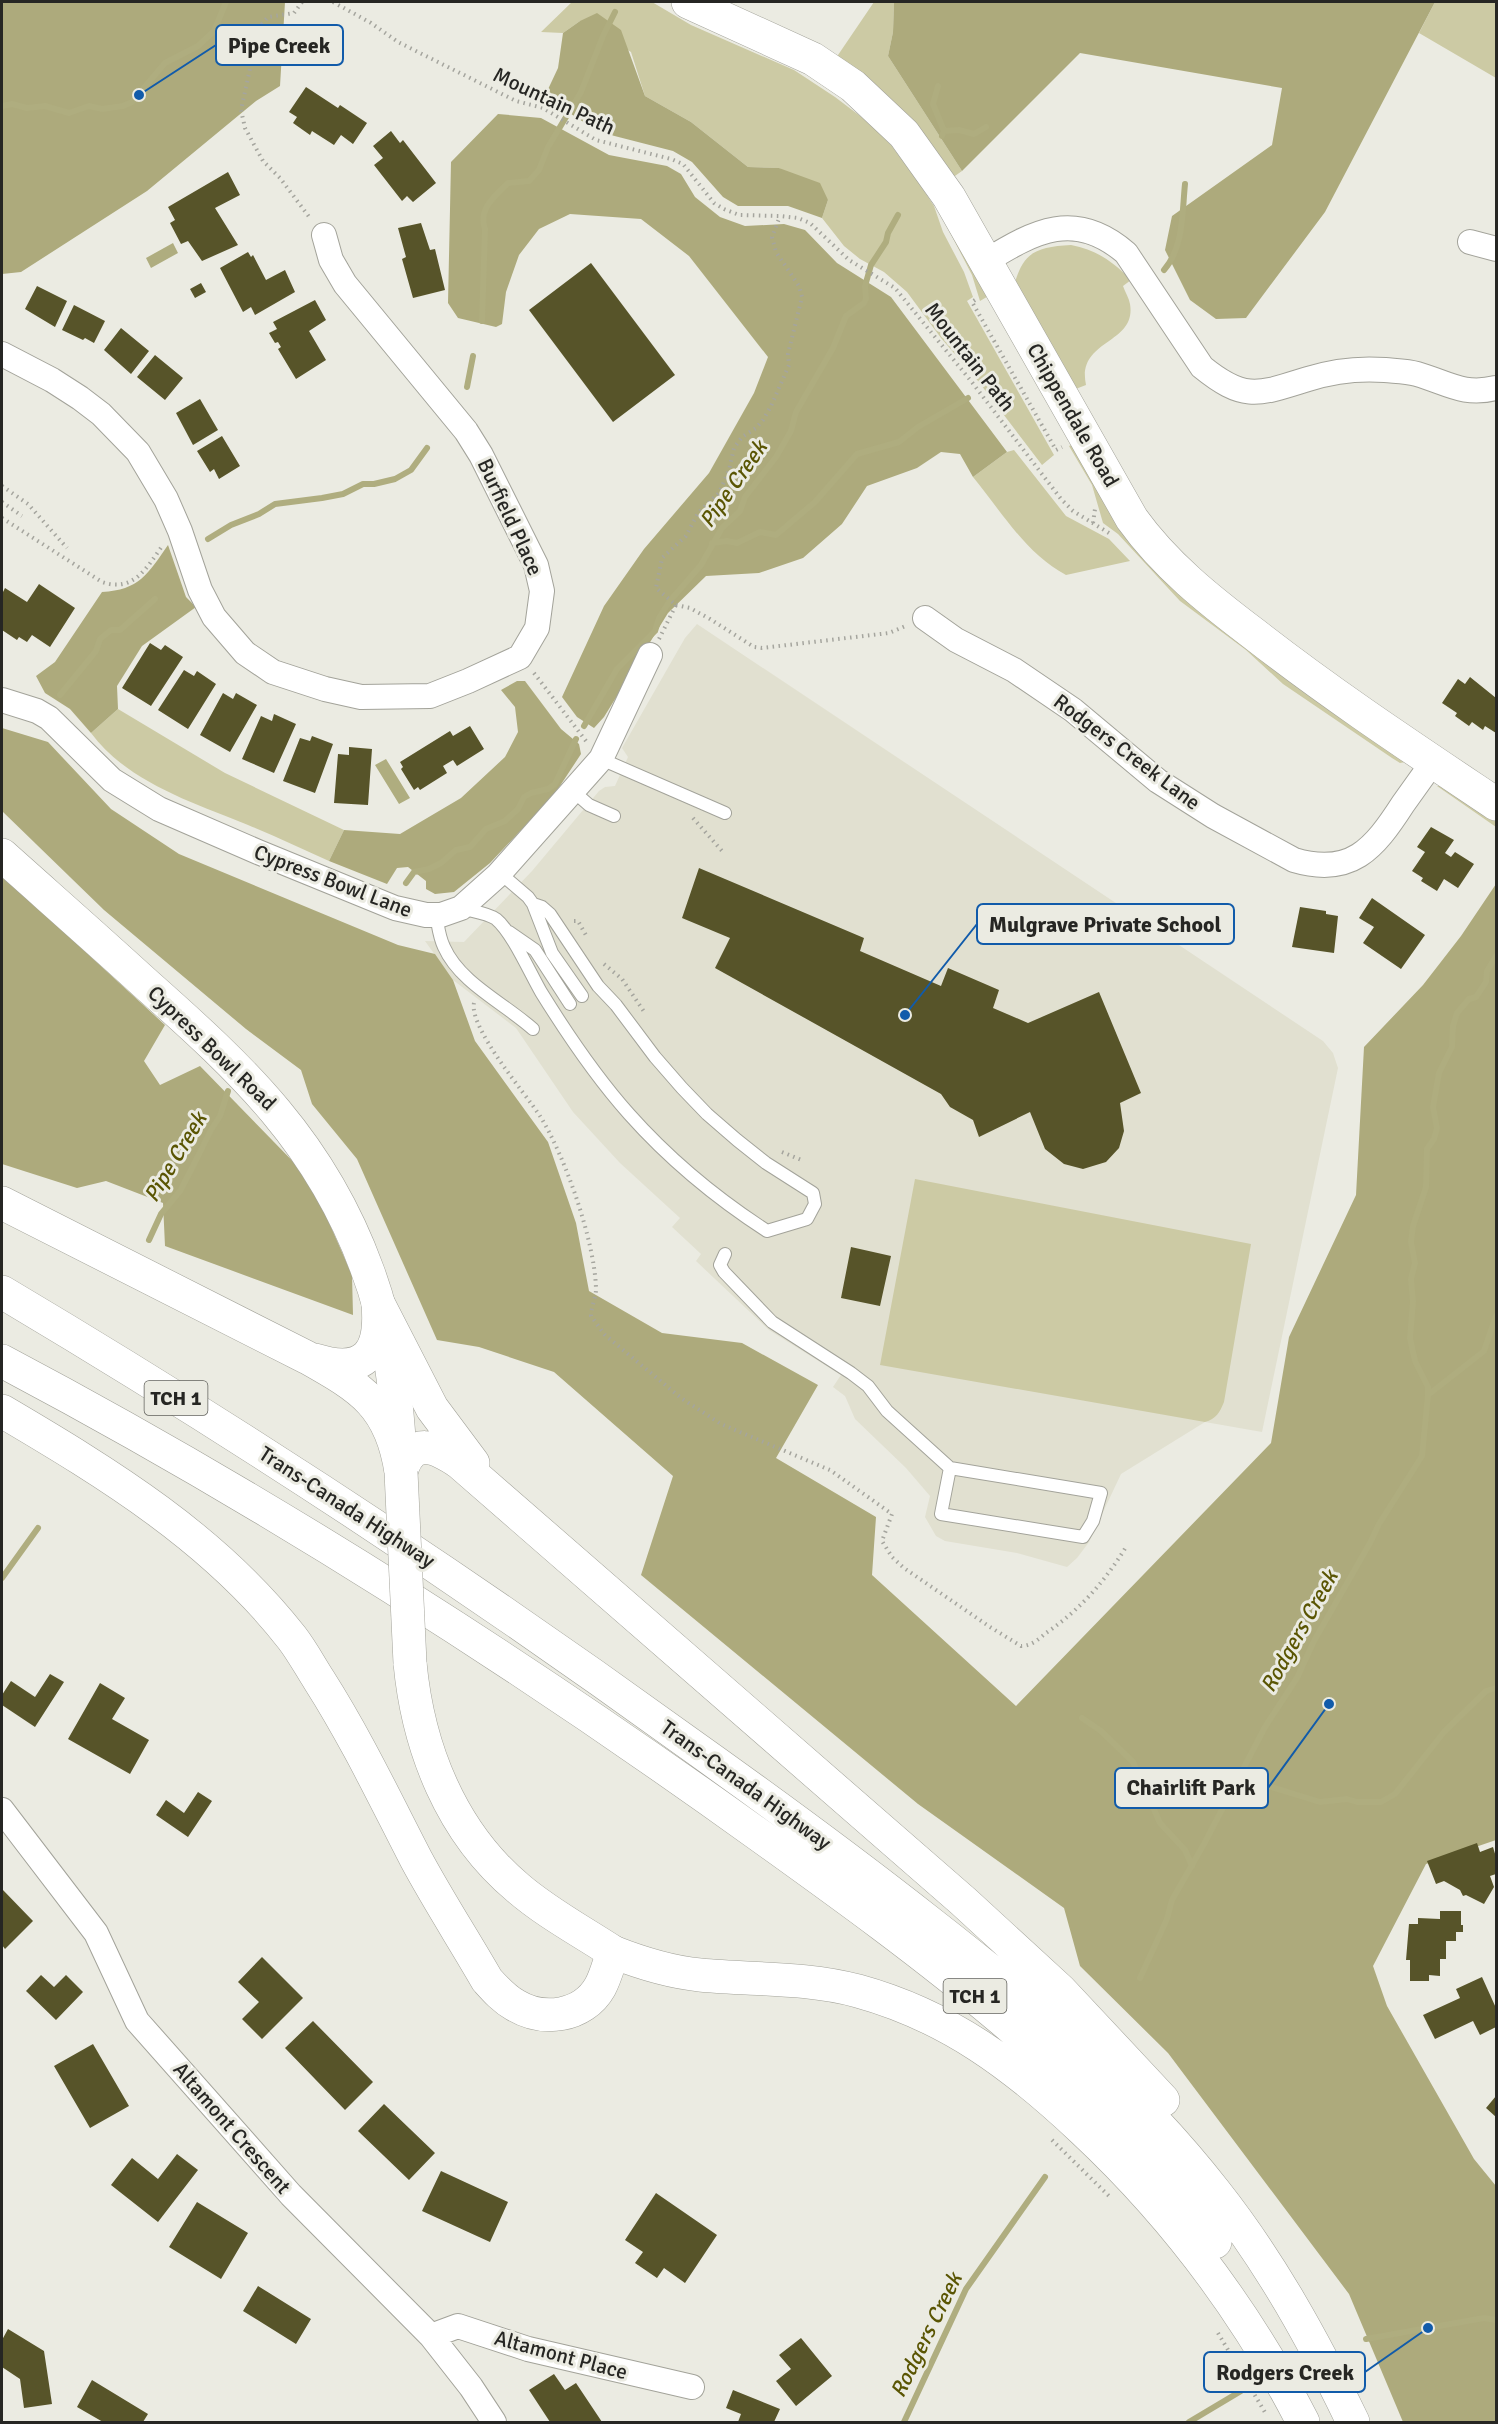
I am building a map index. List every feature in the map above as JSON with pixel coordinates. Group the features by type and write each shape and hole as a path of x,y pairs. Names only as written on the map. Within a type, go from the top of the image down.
{"main road":[{"name":"Chippendale Road","path":"688,2 795,49 834,72 870,100 919,152 949,197 1132,519 1151,544 1198,589 1287,660 1357,711 1497,804"},
{"name":"Cypress Bowl Road","path":"2,855 216,1046 274,1108 299,1140 340,1206 356,1241 378,1303 394,1389 401,1472 410,1663 418,1724 428,1756 444,1792 466,1829 489,1859 516,1887 548,1911 613,1952 670,1970 699,1975 815,1982 856,1990 929,2016 993,2054 1061,2109 1096,2142 1172,2223 1208,2267 1242,2316 1303,2422"},
{"path":"2,1203 352,1382 377,1407 394,1439 401,1472"},
{"name":"Trans-Canada Highway","path":"2,1292 232,1433 448,1573 705,1755 930,1923 1047,2017 1136,2102 1214,2191 1284,2291 1353,2422"},
{"path":"308,1358 343,1364 364,1359 372,1352 380,1330 378,1303"},
{"path":"378,1303 437,1415 463,1452 508,1506"},
{"name":"Trans-Canada Highway","path":"2,1361 283,1521 525,1673 749,1827 878,1921 979,1999 1069,2078 1114,2122 1189,2206 1258,2307 1319,2422"},
{"path":"2,1411 107,1475 151,1504 194,1537 240,1579 293,1639 346,1723 418,1862 487,1980 500,1995 515,2006 531,2013 564,2014 591,2000 601,1987 613,1952"},
{"path":"401,1472 404,1460 411,1451 418,1447 433,1448 460,1463 902,1847 1061,1991 1148,2082 1188,2130 1224,2180 1256,2234 1284,2291"}],"street":[{"path":"986,261 1023,238 1041,231 1059,228 1096,233 1113,241 1126,253 1202,367 1216,379 1243,391 1278,390 1345,370 1416,373 1465,391 1482,392 1497,388"},
{"name":"Burfield Place","path":"324,235 331,260 345,284 466,431 481,455 536,565 542,591 540,615 532,639 520,657"},
{"path":"1470,242 1497,249"},
{"path":"2,354 52,380 80,398 123,435 153,474 180,531 200,590 214,617 244,653 273,672 325,689 361,697 430,696 520,657"},
{"name":"Rodgers Creek Lane","path":"925,618 957,640 1014,670 1073,710 1130,759 1186,799 1294,860 1308,864 1345,863 1367,851 1386,831 1433,762"},
{"name":"Cypress Bowl Lane","path":"2,700 37,711 49,718 112,780 159,809 395,908 412,913 436,915 461,908 500,873 601,759 650,655"},
{"name":"Altamont Crescent","path":"2,1810 96,1933 137,2021 291,2195 431,2336 471,2387 494,2422"},
{"name":"Altamont Place","path":"431,2336 458,2326 528,2349 692,2387"}],"lane":[{"path":"601,759 725,813"},
{"path":"573,791 589,805 614,816"},
{"path":"500,873 533,904 552,953 582,996"},
{"path":"461,908 494,917 506,930 556,1016 593,1069 660,1147 729,1205 767,1231 807,1219 815,1204 813,1193 766,1163 707,1114 655,1058 616,1005 598,986 550,914 542,907 533,904"},
{"path":"436,915 442,945 460,971 533,1029"},
{"path":"506,930 535,950 570,1004"},
{"path":"725,1254 720,1265 772,1322 868,1386 887,1411 950,1468 1101,1493 1100,1504 1083,1537 941,1514 950,1468"}],"path":[{"path":"302,2 294,13 268,17 262,24 241,110 245,128 263,161 280,178 324,235"},
{"name":"Mountain Path","path":"333,2 371,23 398,42 516,101 550,112 596,140 683,164 714,203 724,209 739,215 798,218 810,223 844,256 901,294 1061,500 1092,523"},
{"path":"780,216 772,237 776,252 799,286 802,297 788,354 789,365 763,420 756,428 742,437 734,448 729,470 719,493 698,513 686,536 662,558 656,588 675,604 690,608 754,647 762,648 889,633 925,618"},
{"path":"975,300 972,302 1056,450 1064,446"},
{"path":"2,486 28,504 68,548"},
{"path":"2,502 22,516"},
{"path":"2,518 102,582 112,585 130,582 139,576 166,541 180,531"},
{"path":"650,655 675,604"},
{"path":"520,657 601,759"},
{"path":"689,816 722,851"},
{"path":"566,919 578,921 588,938"},
{"path":"602,961 622,979 649,1018"},
{"path":"481,989 473,1007 477,1022 548,1130 558,1150 583,1219 596,1291 591,1316 604,1335 681,1398 721,1424 830,1470 892,1514 882,1541 892,1557 934,1589 1021,1646 1039,1638 1078,1609 1110,1572 1126,1547"},
{"path":"779,1150 804,1161"},
{"path":"1050,2138 1112,2199"},
{"path":"1216,2330 1271,2422"}],"shaded area":[{"path":"2,2 285,2 280,86 256,101 147,191 21,272 2,274"},
{"path":"572,2 652,2 691,25 794,70 868,122 891,145 934,206 943,232 964,272 973,297 967,301 1054,455 1042,465 907,292 884,272 860,259 844,246 822,218 828,200 779,168 748,167 691,122 645,96 631,52 580,21 563,33 541,32"},
{"path":"874,2 894,2 893,32 888,56 962,171 952,178 836,58"},
{"path":"894,2 1435,2 1325,212 1246,318 1216,319 1190,300 1165,250 1172,216 1272,145 1282,88 1080,53 962,171 888,56 893,32"},
{"path":"1435,2 1496,2 1496,78 1419,33"},
{"path":"597,13 621,30 645,96 691,122 748,167 779,168 820,183 828,200 822,218 788,206 738,206 723,197 692,162 673,151 599,132 557,105 543,100 558,68 563,33"},
{"path":"498,114 541,118 609,155 667,166 681,174 695,197 720,217 745,226 784,224 805,230 837,263 891,297 1007,452 973,477 960,454 941,452 917,468 867,486 842,524 803,558 759,573 706,576 668,613 604,717 594,728 577,717 562,697 604,606 644,549 709,473 754,393 768,357 689,256 641,219 570,214 539,229 519,255 506,292 502,324 496,327 458,318 448,303 451,162"},
{"path":"943,219 990,295 980,301 972,275"},
{"path":"173,243 178,253 151,268 146,258"},
{"path":"1071,245 1104,257 1131,280 1123,286 1130,304 1130,317 1125,327 1117,336 1097,350 1085,370 1086,385 1073,390 1014,286 1022,266 1033,253 1049,247"},
{"path":"1074,444 1113,512 1405,762 1400,763 1392,758 1283,684 1246,650 1180,601 1118,534 1103,523 1092,485 1069,446"},
{"path":"1014,450 1066,516 1109,539 1130,561 1066,575 1026,544 973,477 1007,452"},
{"path":"168,545 186,597 196,607 142,646 117,686 118,709 91,733 70,709 45,693 36,676 55,662 102,592 115,591 134,584 148,572"},
{"path":"697,624 1323,1041 1333,1053 1338,1068 1262,1432 1205,1422 1121,1474 1089,1542 1067,1567 1017,1553 945,1541 936,1536 925,1517 930,1496 906,1468 855,1419 845,1396 833,1387 841,1375 769,1330 696,1261 701,1254 672,1227 680,1218 620,1163 573,1112 516,1028 453,980 425,941 464,942 532,871 599,791 605,787 615,786 628,757 622,748 685,638"},
{"path":"517,681 525,681 561,729 579,744 581,754 554,795 490,863 454,892 435,894 426,889 426,881 408,867 397,868 387,884 329,861 344,830 400,834 461,798 505,757 518,732 515,707 501,690"},
{"path":"118,709 225,773 344,830 329,861 184,799 142,778 123,765 91,733"},
{"path":"2,728 48,742 111,809 179,854 398,945 435,954 453,980 475,1041 548,1142 576,1223 589,1291 662,1333 742,1343 818,1385 776,1458 876,1517 872,1575 1016,1706 1271,1443 1289,1337 1356,1195 1364,1047 1423,985 1461,936 1496,884 1496,1840 1426,1864 1373,1966 1387,2006 1474,2159 1496,2186 1496,2422 1403,2422 1349,2294 1168,2053 1080,1966 1064,1908 918,1804 641,1575 673,1476 554,1372 479,1347 437,1340 357,1159 312,1104 301,1070 246,1029 104,910 2,811"},
{"path":"386,759 410,798 399,804 375,765"},
{"path":"1437,786 1496,818 1496,827"},
{"path":"2,875 165,1025 144,1061 160,1085 200,1066 310,1179 352,1275 353,1315 165,1246 163,1203 106,1181 77,1188 2,1164"},
{"path":"915,1179 1251,1244 1224,1402 1217,1415 1205,1422 880,1365"}],"building":[{"path":"306,87 338,108 340,105 367,123 353,144 341,135 334,145 312,131 310,135 293,123 297,117 289,112"},
{"path":"391,131 400,143 403,140 436,183 413,202 407,196 402,201 374,165 383,158 373,146"},
{"path":"228,172 240,195 215,208 238,245 202,261 188,241 181,244 170,223 175,220 168,207"},
{"path":"421,223 430,250 435,249 445,290 413,298 402,259 406,257 398,228"},
{"path":"248,252 251,257 253,255 266,280 285,270 295,292 255,315 251,307 243,312 220,268"},
{"path":"591,263 675,375 613,422 529,310"},
{"path":"201,283 206,292 195,298 190,289"},
{"path":"37,286 67,301 55,327 25,309"},
{"path":"315,300 326,320 309,331 326,360 296,379 278,349 281,347 278,342 275,343 269,333 277,329 273,322"},
{"path":"74,305 105,321 94,343 62,330"},
{"path":"121,328 149,351 131,374 104,350"},
{"path":"155,355 183,378 165,400 137,377"},
{"path":"200,399 218,430 193,445 176,413"},
{"path":"222,436 240,466 219,479 214,469 210,472 197,451"},
{"path":"39,584 75,608 50,647 32,635 27,642 19,637 17,640 2,630 2,594 5,588 27,602"},
{"path":"150,643 161,650 165,645 183,657 151,706 122,688"},
{"path":"184,670 194,676 197,671 216,684 188,729 158,710"},
{"path":"1470,677 1496,698 1496,733 1485,726 1483,730 1472,722 1469,726 1455,716 1457,713 1442,703 1458,679 1465,684"},
{"path":"223,693 233,699 236,693 257,705 230,752 200,735"},
{"path":"274,714 296,724 274,773 242,759 261,716 272,721"},
{"path":"470,726 484,749 457,766 453,760 443,766 447,773 420,790 418,787 414,790 401,769 403,767 400,762 450,731 453,736"},
{"path":"312,736 333,744 315,793 283,781 300,738 310,741"},
{"path":"349,747 372,749 368,805 334,803 338,754 349,755"},
{"path":"1431,827 1454,840 1445,853 1451,857 1455,852 1474,864 1458,888 1444,879 1437,891 1421,881 1423,878 1412,871 1425,852 1417,847"},
{"path":"699,868 864,938 860,951 941,986 948,968 999,990 993,1008 1028,1023 1099,992 1141,1093 1120,1103 1124,1131 1119,1148 1106,1162 1083,1169 1064,1164 1045,1149 1030,1112 979,1137 973,1120 950,1107 941,1094 715,968 730,938 682,918"},
{"path":"1372,898 1425,935 1401,969 1363,943 1374,927 1359,918"},
{"path":"1300,907 1326,911 1326,914 1338,916 1334,953 1292,947"},
{"path":"851,1247 891,1256 880,1306 841,1298"},
{"path":"50,1674 64,1682 35,1727 2,1705 2,1695 11,1681 35,1697"},
{"path":"100,1683 125,1698 112,1719 149,1740 130,1774 68,1739"},
{"path":"198,1792 212,1801 188,1837 156,1815 166,1800 184,1813"},
{"path":"1477,1843 1480,1852 1493,1847 1496,1857 1496,1874 1490,1876 1494,1887 1484,1904 1466,1895 1463,1896 1460,1890 1444,1881 1436,1884 1427,1861"},
{"path":"2,1889 33,1921 5,1949 2,1945"},
{"path":"1440,1911 1461,1911 1463,1932 1456,1932 1456,1941 1446,1941 1446,1959 1440,1959 1440,1976 1429,1975 1429,1981 1410,1981 1410,1960 1406,1960 1409,1924 1418,1924 1418,1918 1440,1919"},
{"path":"262,1957 303,1998 262,2039 242,2019 259,2002 238,1982"},
{"path":"41,1975 54,1987 66,1975 83,1992 56,2020 26,1991"},
{"path":"1482,1977 1496,2008 1496,2027 1480,2035 1473,2021 1435,2039 1423,2015 1460,1998 1456,1989"},
{"path":"313,2021 373,2082 345,2110 285,2048"},
{"path":"93,2044 129,2106 90,2128 54,2066"},
{"path":"1496,2096 1496,2117 1486,2108"},
{"path":"384,2104 435,2153 409,2180 358,2131"},
{"path":"177,2154 198,2170 158,2222 111,2185 132,2158 158,2179"},
{"path":"441,2171 508,2202 490,2242 422,2211"},
{"path":"656,2193 717,2235 685,2283 664,2268 657,2278 635,2263 643,2252 625,2240"},
{"path":"197,2202 248,2233 221,2279 169,2247"},
{"path":"258,2286 311,2319 296,2344 243,2311"},
{"path":"8,2329 44,2351 52,2404 24,2408 20,2379 2,2367 2,2340"},
{"path":"801,2338 832,2376 796,2406 776,2381 791,2369 779,2355"},
{"path":"554,2374 565,2390 576,2383 602,2422 550,2422 529,2390"},
{"path":"92,2380 148,2414 143,2422 103,2422 77,2407"},
{"path":"733,2390 780,2409 774,2422 738,2422 741,2414 726,2408"}],"waterway":[{"name":"Pipe Creek","path":"2,106 12,104 27,108 45,106 69,113 89,106 102,109 123,106 132,102 165,63 198,46 214,31 226,2"},
{"name":"Pipe Creek","path":"482,321 485,229 483,222 486,209 508,183 529,181 539,170 548,147 581,92 615,12"},
{"path":"938,86 933,104 944,131"},
{"path":"942,136 944,131 959,130 974,134 986,127"},
{"path":"1164,270 1171,261 1179,240 1185,184"},
{"name":"Pipe Creek","path":"584,726 617,669 655,631 659,618 669,602 701,565 722,528 740,511 745,497 776,457 791,431 796,412 833,348 846,316 864,303 865,286 871,265 886,242 888,233 898,215"},
{"name":"Pipe Creek","path":"467,387 473,356"},
{"path":"712,543 727,541 737,543 760,532 776,535 815,502 857,454 899,442 918,427 968,398"},
{"name":"Pipe Creek","path":"208,539 275,504 343,494 363,484 395,479 411,470 427,448"},
{"name":"Pipe Creek","path":"60,695 96,651 100,639 111,630 120,630 155,599"},
{"name":"Pipe Creek","path":"406,883 414,872 429,869 441,863 456,850 470,847 486,829 505,821 518,809 524,797 548,789 555,784 576,739"},
{"path":"1428,1395 1428,1387 1415,1361 1410,1338 1413,1302 1411,1279 1415,1263 1411,1242 1413,1226 1426,1187 1427,1149 1434,1139 1437,1128 1433,1107 1439,1073 1452,1047 1453,1026 1457,1013 1469,999 1476,997 1486,982 1487,971 1496,956"},
{"name":"Pipe Creek","path":"149,1240 161,1214 180,1191 220,1116 228,1091"},
{"name":"Rodgers Creek","path":"1140,1978 1167,1919 1172,1900 1265,1727 1297,1678 1314,1641 1379,1524 1422,1456 1428,1395 1484,1351 1496,1316"},
{"name":"Pipe Creek","path":"2,1578 38,1528"},
{"path":"1239,1777 1320,1802 1347,1799 1357,1802 1381,1802 1395,1794 1444,1732 1486,1691 1496,1688"},
{"path":"1082,1718 1101,1731 1133,1762 1160,1823 1185,1850 1192,1866"},
{"name":"Rodgers Creek","path":"904,2422 966,2289 1045,2177"},
{"name":"Rodgers Creek","path":"1366,2339 1484,2318 1496,2320"},
{"name":"Rodgers Creek","path":"1189,2422 1241,2391"}],"place":[{"name":"Pipe Creek","path":"139,95"},
{"name":"Mulgrave Private School","path":"905,1015"},
{"name":"Chairlift Park","path":"1329,1704"},
{"name":"Rodgers Creek","path":"1428,2328"}]}
